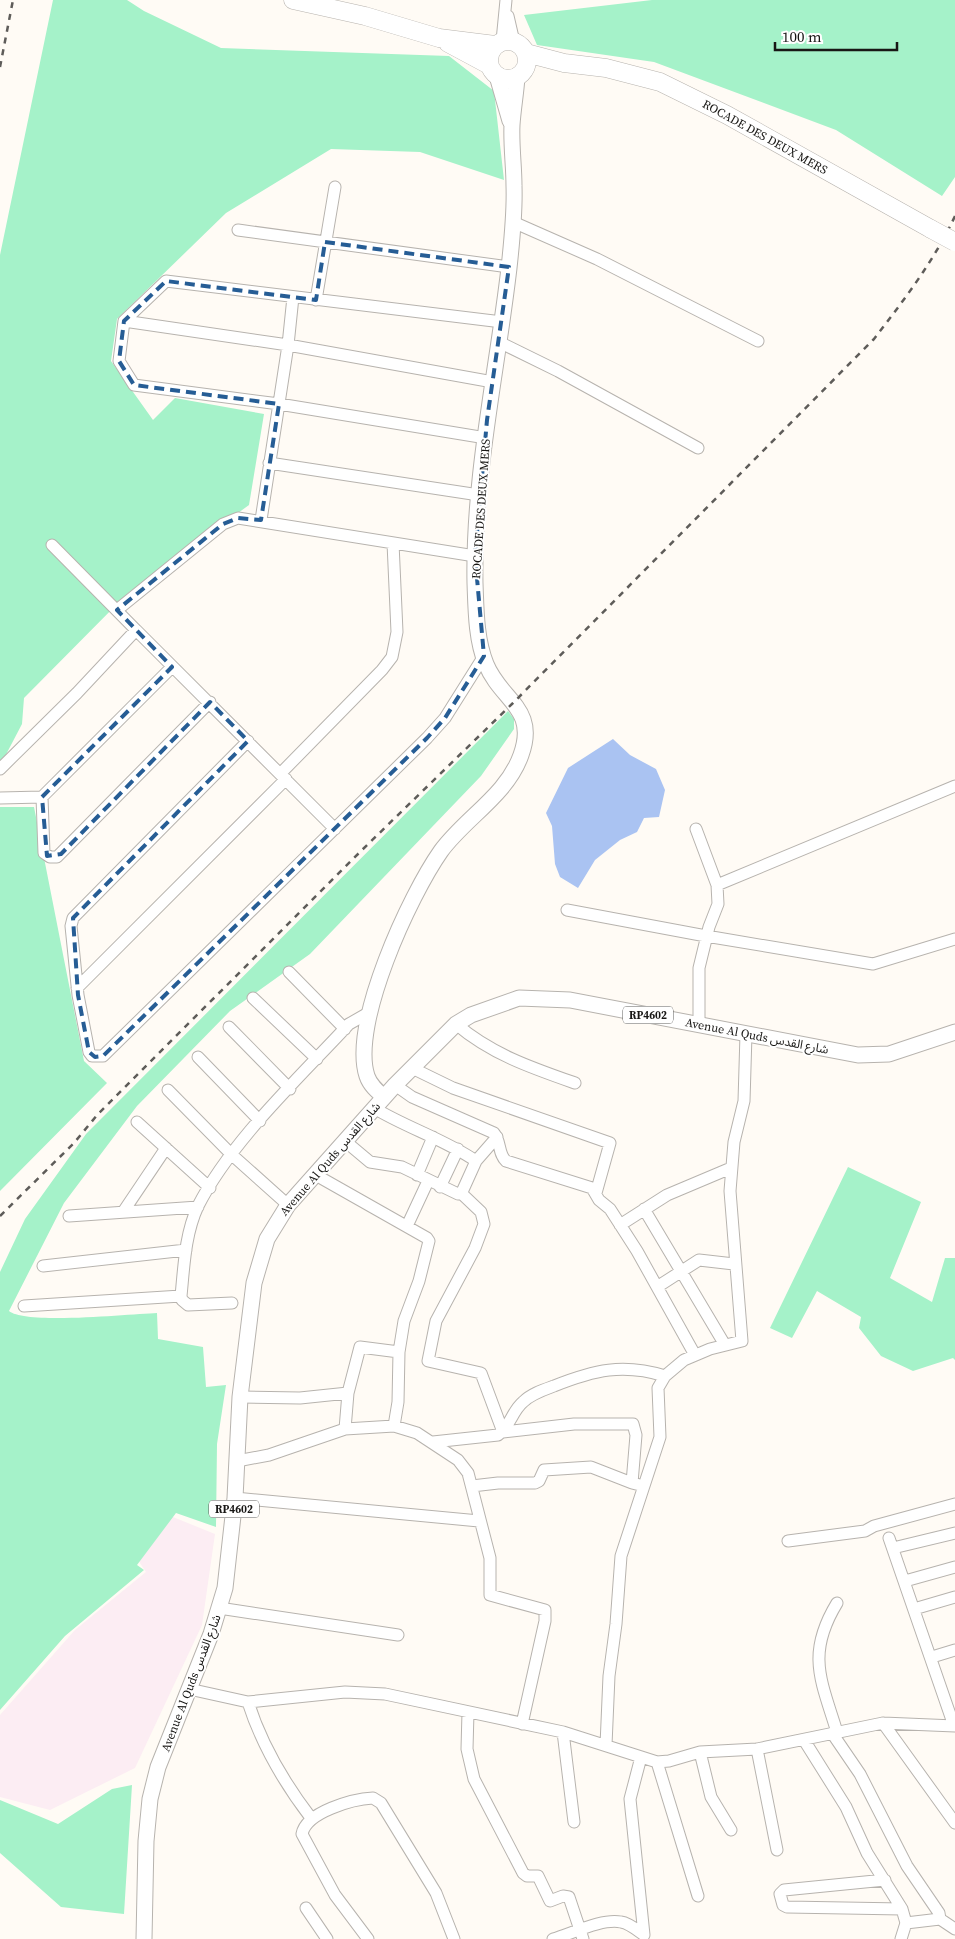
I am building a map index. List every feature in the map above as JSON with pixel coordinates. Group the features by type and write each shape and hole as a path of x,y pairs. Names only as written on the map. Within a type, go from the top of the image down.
{"highway":[{"name":"ROCADE DES DEUX MERS","path":"293,0 365,16 438,38 509,45 564,63 606,68 660,82 727,115 955,242"},
{"name":"ROCADE DES DEUX MERS","path":"438,38 493,70"},
{"path":"509,45 527,59 520,74 507,79 493,70 489,54 509,45"},
{"name":"ROCADE DES DEUX MERS","path":"520,74 564,63"}],"main road":[{"name":"ROCADE DES DEUX MERS","path":"493,70 512,127"},
{"name":"ROCADE DES DEUX MERS","path":"379,1102 366,1074 365,1039 370,1012 390,951 431,868 451,838 504,784 515,769 522,753 524,718 496,682 484,656 478,630 475,556 479,495 514,222 512,127 520,74"},
{"name":"Avenue Al Quds شارع القدس","path":"144,1939 146,1841 150,1800 158,1767 220,1608 227,1574 235,1498 240,1397 256,1275 267,1239 288,1205 314,1174 395,1085 456,1024 471,1015 519,998 570,1000 699,1024 825,1051 874,1056 889,1054 955,1032"}],"street":[{"path":"506,4 509,45"},
{"path":"316,300 335,187"},
{"path":"514,222 597,259 758,342"},
{"path":"238,230 509,267"},
{"path":"486,438 279,404 134,385 119,361 124,321 166,281 502,322"},
{"path":"261,520 288,345 293,297"},
{"path":"124,321 288,345 493,382"},
{"path":"499,342 698,448"},
{"path":"269,463 479,495"},
{"path":"117,610 223,524 238,518 261,520 475,556"},
{"path":"77,988 283,776 392,658 397,632 393,543"},
{"path":"52,544 283,776 334,830"},
{"path":"0,769 84,686 136,630"},
{"path":"248,741 74,918 71,926 77,988 89,1052 92,1056 103,1056 334,830 445,718 484,656"},
{"path":"0,798 42,797 172,666"},
{"path":"42,797 44,853 54,858 61,854 210,702"},
{"path":"717,885 955,786"},
{"path":"696,829 717,885 718,904 706,936 698,968 699,1024"},
{"path":"567,910 873,964 955,939"},
{"path":"289,972 345,1028"},
{"path":"253,998 317,1059"},
{"path":"232,1303 188,1305 182,1300 186,1250 198,1206 231,1154 260,1121 345,1028 370,1012"},
{"path":"456,1024 474,1039 493,1051 575,1083"},
{"path":"229,1027 290,1089"},
{"path":"606,1745 609,1676 616,1624 621,1556 660,1437 658,1390 665,1376 677,1365 695,1355 738,1343 742,1340 734,1264 730,1191 731,1168 744,1101 746,1034"},
{"path":"198,1057 260,1121"},
{"path":"412,1068 453,1088 610,1143 596,1192"},
{"path":"395,1085 412,1097 464,1119 497,1137 502,1156 506,1161 588,1186 596,1192 620,1225 695,1355"},
{"path":"168,1090 231,1154 288,1205"},
{"path":"379,1102 396,1121 458,1149 476,1161"},
{"path":"137,1122 210,1188"},
{"path":"417,1175 433,1137"},
{"path":"461,1193 476,1161 497,1137"},
{"path":"345,1141 370,1162 402,1167 440,1187 461,1193 480,1212 484,1224 475,1248 436,1321 428,1359 432,1363 482,1373 503,1432"},
{"path":"123,1212 166,1148"},
{"path":"440,1187 458,1149"},
{"path":"620,1225 674,1192 731,1168"},
{"path":"314,1174 407,1226 429,1241 420,1281 404,1321 398,1352 398,1402 394,1426"},
{"path":"407,1226 428,1181"},
{"path":"69,1216 198,1206"},
{"path":"644,1209 725,1346"},
{"path":"43,1266 186,1250"},
{"path":"657,1287 699,1260 734,1264"},
{"path":"24,1306 181,1296"},
{"path":"345,1429 348,1393 360,1347 398,1352"},
{"path":"503,1432 524,1401 585,1374 610,1369 630,1369 665,1376"},
{"path":"240,1397 300,1398 348,1393"},
{"path":"433,1442 490,1437 503,1432 574,1424 634,1424 636,1435 632,1483"},
{"path":"236,1461 269,1455 345,1429 394,1426 417,1433 433,1442 464,1467 472,1486 479,1521 490,1558 490,1595 545,1610 545,1621 522,1724"},
{"path":"472,1486 498,1483 535,1483 539,1481 544,1470 587,1466 644,1486"},
{"path":"235,1498 479,1521"},
{"path":"788,1540 865,1531 874,1526 955,1504"},
{"path":"189,1689 248,1702 360,1692 385,1694 563,1732 657,1762 669,1761 700,1752 757,1749 883,1723 954,1726 932,1657 891,1543 955,1533"},
{"path":"905,1581 955,1567"},
{"path":"914,1609 955,1597"},
{"path":"837,1602 824,1624 818,1670 835,1733 860,1774 907,1866 939,1913 940,1919"},
{"path":"220,1608 398,1635"},
{"path":"932,1657 955,1650"},
{"path":"248,1702 256,1728 264,1744 311,1818"},
{"path":"468,1712 469,1765 474,1779 523,1873 527,1876 538,1876 550,1901 563,1896 569,1898 582,1934"},
{"path":"883,1723 955,1823"},
{"path":"563,1732 574,1822"},
{"path":"804,1740 846,1808 867,1853 886,1880 902,1909 906,1923 901,1939"},
{"path":"757,1749 777,1850"},
{"path":"700,1752 710,1794 731,1830"},
{"path":"553,1939 582,1934 618,1921 644,1935 630,1799 641,1757"},
{"path":"657,1762 698,1896"},
{"path":"368,1939 335,1895 302,1834 311,1818 345,1804 368,1798 379,1800 436,1893 454,1939"},
{"path":"886,1880 784,1890 780,1894 783,1905 787,1906 902,1909"},
{"path":"306,1908 327,1939"},
{"path":"906,1923 940,1919 955,1929"}],"highlighted area":[{"path":"325,242 509,267 487,420 475,556 484,656 445,718 427,738 103,1056 95,1057 89,1052 78,995 73,918 248,741 210,702 61,854 47,856 42,797 172,667 117,610 223,524 238,518 261,520 279,404 134,385 119,361 124,321 166,281 316,300"}],"shaded area":[{"path":"168,1515 215,1534 202,1625 135,1768 50,1810 0,1797 0,1715 75,1630 146,1572 136,1557"}],"green space":[{"path":"53,0 127,0 144,11 221,48 449,56 494,91 504,180 420,152 331,149 226,213 117,319 111,361 153,420 175,398 264,414 249,505 128,593 24,698 22,724 0,766 0,255"},
{"path":"652,0 955,0 955,177 942,196 836,130 654,62 537,45 524,15"},
{"path":"508,711 514,719 514,729 481,776 310,954 230,1011 137,1106 64,1203 9,1311 19,1315 56,1318 157,1313 158,1339 203,1347 206,1387 226,1385 217,1444 216,1527 176,1513 137,1565 144,1570 65,1636 0,1710 0,1272 25,1219 86,1134"},
{"path":"0,807 34,807 84,1061 107,1083 0,1191"},
{"path":"848,1167 921,1202 890,1278 932,1302 945,1258 955,1258 955,1360 953,1358 913,1371 881,1356 859,1328 861,1317 817,1291 792,1338 770,1328"},
{"path":"132,1785 124,1914 61,1907 0,1853 0,1800 58,1824 112,1789"}],"water":[{"path":"613,739 630,755 656,769 665,790 659,817 644,818 637,832 620,840 595,860 578,888 560,877 555,864 552,826 546,813 568,768"}],"railway":[{"path":"0,67 13,0"},
{"path":"0,1216 74,1143 98,1114 362,850 513,703 874,339 938,249 955,216"}]}
